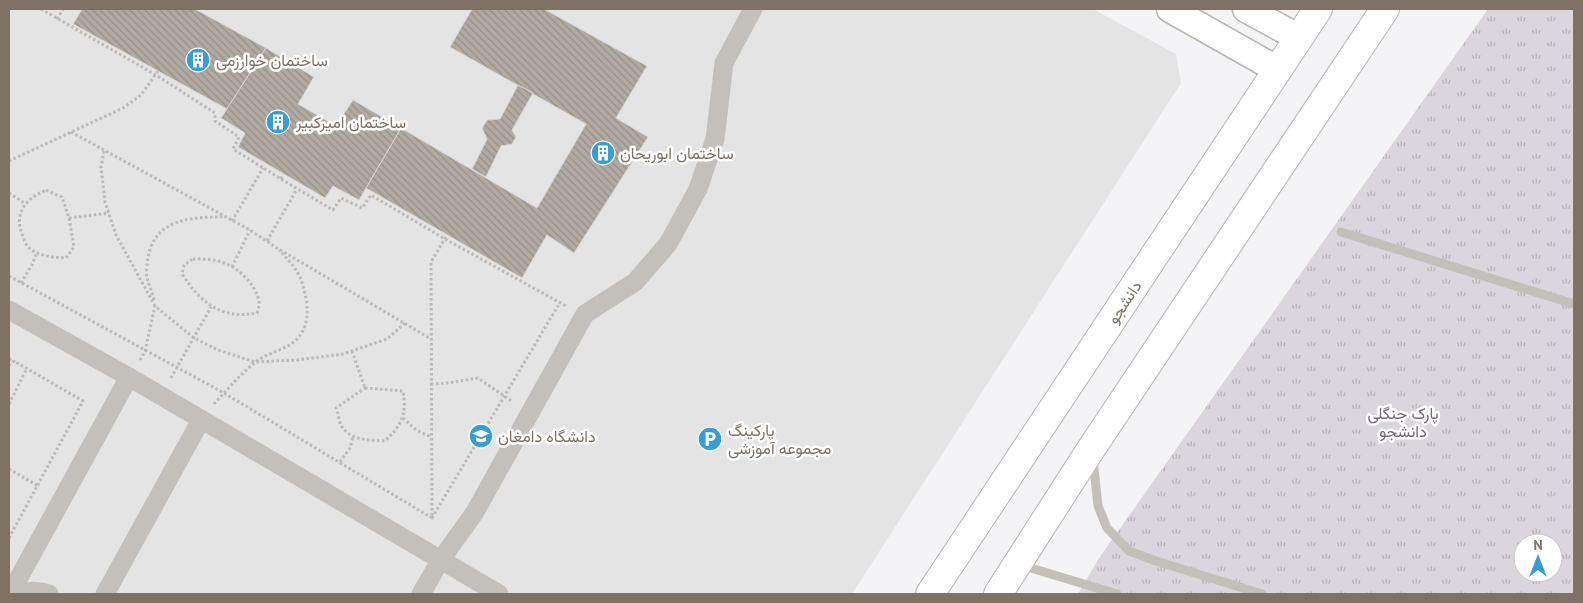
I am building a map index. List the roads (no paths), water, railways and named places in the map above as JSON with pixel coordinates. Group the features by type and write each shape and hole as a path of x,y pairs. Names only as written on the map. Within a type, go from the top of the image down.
{"main road":[{"name":"دانشجو","path":"930,594 1318,9"},
{"path":"998,594 1091,449 1385,9"}],"street":[{"path":"421,594 440,561 475,512 585,314 635,282 668,244 698,189 715,140 724,63 753,9"},
{"path":"1170,9 1278,70"},
{"path":"1216,34 1224,35 1232,32 1239,26 1241,18 1239,9"},
{"path":"1246,9 1299,38"},
{"path":"9,310 130,377 499,594"},
{"path":"10,594 130,377"},
{"path":"105,594 201,420"},
{"path":"22,594 26,592 42,592 49,594"}],"lane":[{"path":"1341,232 1574,304"},
{"path":"1091,449 1098,506 1107,528 1129,551 1156,562 1262,594"},
{"path":"1018,564 1117,594"}],"place":[{"name":"ساختمان خوارزمی","path":"198,60"},
{"name":"ساختمان امیرکبیر","path":"278,122"},
{"name":"ساختمان ابوریحان","path":"603,153"},
{"name":"دانشگاه دامغان","path":"481,436"},
{"name":"پارکینگ مجموعه آموزشی","path":"710,439"}],"park label":[{"name":"پارک جنگلی دانشجو","path":"1403,422"}]}
